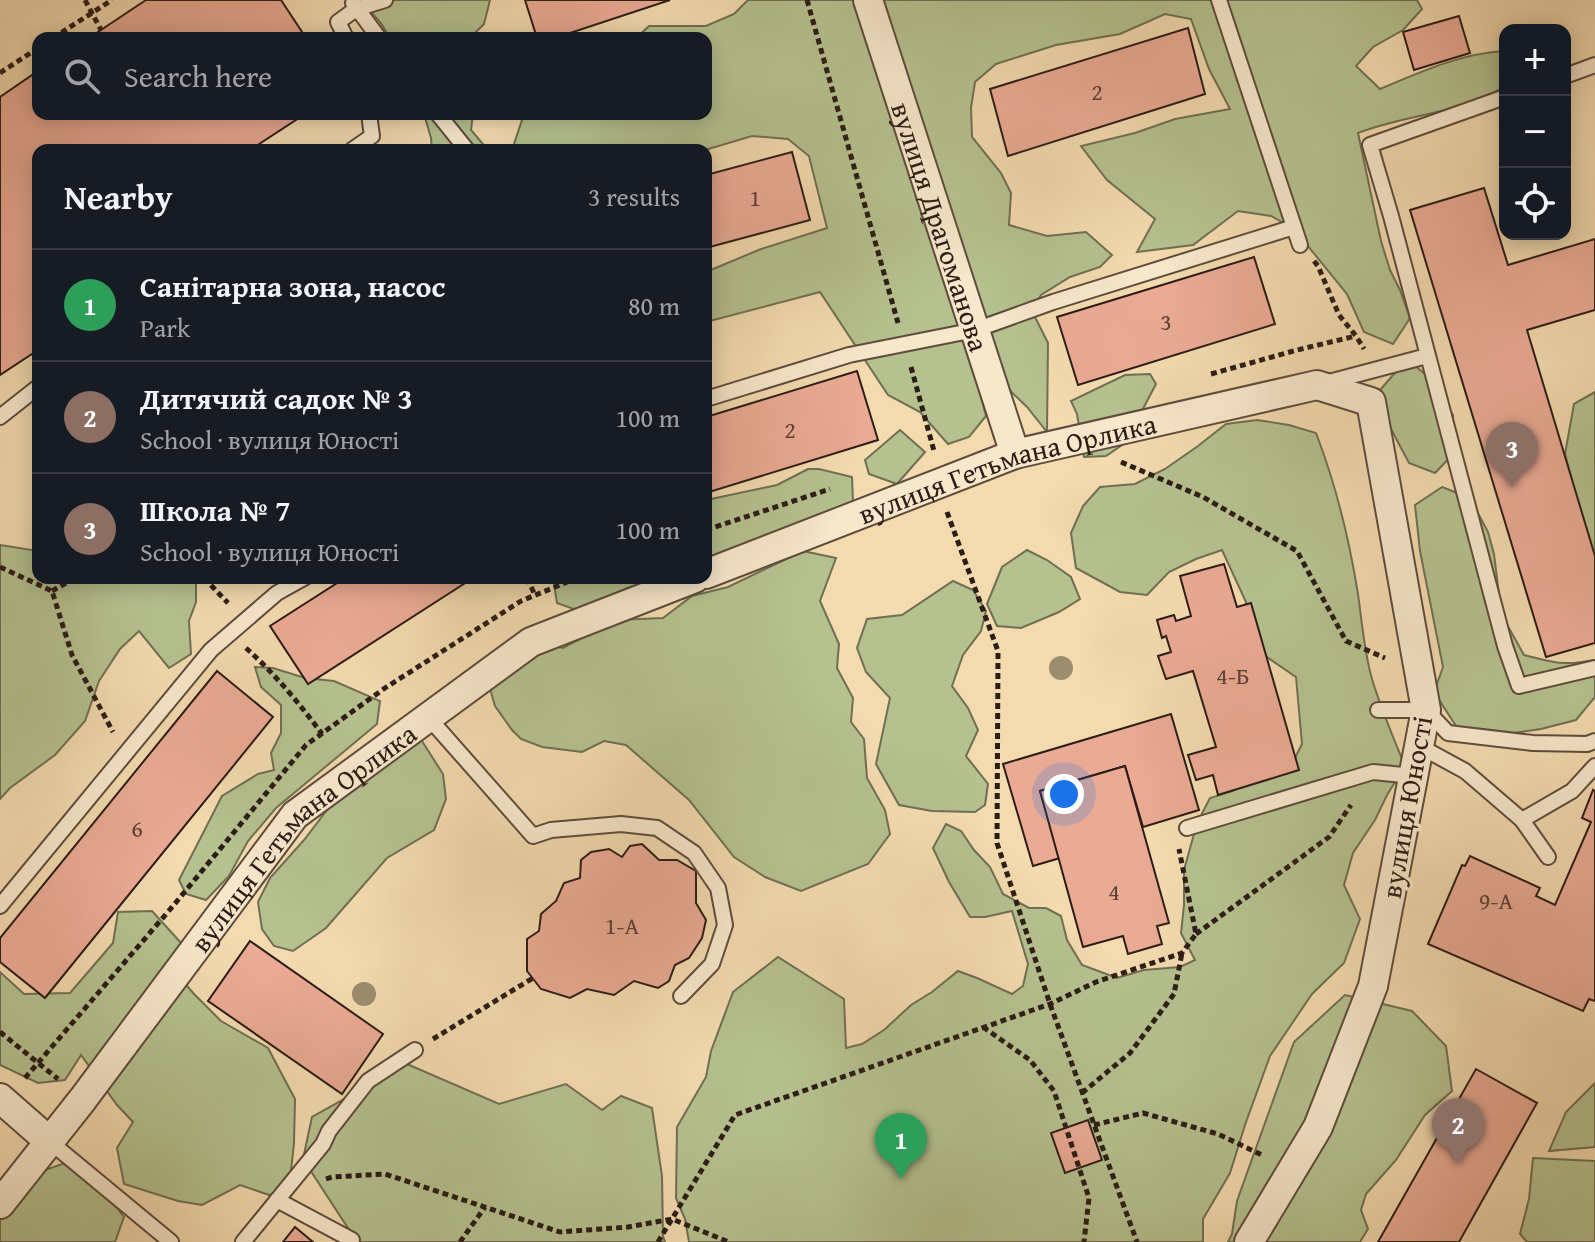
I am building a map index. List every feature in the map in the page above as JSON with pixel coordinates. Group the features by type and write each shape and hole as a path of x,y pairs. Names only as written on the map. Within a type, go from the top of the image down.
{"street":[{"name":"вулиця Драгоманова","path":"868,0 1015,454"},
{"name":"вулиця Гетьмана Орлика","path":"712,572 1015,454 1254,408 1317,385"},
{"name":"вулиця Юності","path":"1249,1242 1318,1127 1373,986 1426,710 1371,402 1317,385"},
{"name":"вулиця Гетьмана Орлика","path":"0,1204 83,1099 295,815 531,642 680,584"},
{"path":"0,1098 49,1141"}],"lane":[{"path":"343,32 338,22 353,4 385,0"},
{"path":"1219,0 1300,245"},
{"path":"353,4 374,32"},
{"path":"1571,74 1595,65"},
{"path":"1499,99 1370,145 1505,646 1519,686 1595,668"},
{"path":"361,144 372,136 370,120"},
{"path":"443,120 462,144"},
{"path":"712,397 849,355 975,330 1053,302 1294,227"},
{"path":"1317,385 1427,356"},
{"path":"0,417 32,392"},
{"path":"0,906 211,650 277,593 293,584"},
{"path":"1378,710 1426,710 1448,733 1533,743 1587,744 1595,741"},
{"path":"428,717 533,836 551,830 621,824 657,828 694,853 718,888 725,925 712,964 681,996"},
{"path":"1419,746 1465,771 1522,820 1548,857"},
{"path":"1522,820 1572,791 1595,766"},
{"path":"1187,828 1373,772 1413,776"},
{"path":"243,1242 323,1144 329,1131 368,1081 415,1050"},
{"path":"49,1141 171,1242"},
{"path":"277,1200 352,1240"}],"path":[{"path":"85,0 101,30"},
{"path":"62,32 112,0"},
{"path":"807,0 934,451 920,457"},
{"path":"0,73 32,52"},
{"path":"1318,266 1339,315 1376,370"},
{"path":"1079,440 1203,497 1297,551 1346,641 1419,672"},
{"path":"937,484 998,651 997,843 1050,1004 1137,1242"},
{"path":"712,528 836,487"},
{"path":"0,567 32,583"},
{"path":"34,584 52,591"},
{"path":"52,591 64,584"},
{"path":"210,584 245,621"},
{"path":"530,584 535,595"},
{"path":"521,601 562,584"},
{"path":"52,591 72,655 126,754"},
{"path":"230,634 258,658 322,734"},
{"path":"1082,1093 1130,1053 1174,994 1182,953 1196,934 1329,837 1373,772"},
{"path":"1179,849 1196,934"},
{"path":"658,1242 735,1115 1050,1004 1096,982 1182,953"},
{"path":"415,1050 533,978"},
{"path":"983,1027 1030,1060 1054,1091 1089,1198 1084,1242"},
{"path":"0,1032 83,1099"},
{"path":"1094,1125 1143,1113 1218,1134 1293,1169"},
{"path":"277,1200 332,1177 385,1174 560,1232 628,1227 672,1219 729,1242"},
{"path":"460,1242 485,1207"}],"green space":[{"path":"356,0 490,0 484,24 476,32 386,32"},
{"path":"748,0 1417,0 1422,9 1403,30 1373,47 1356,66 1380,89 1457,59 1499,52 1499,89 1452,108 1358,133 1381,241 1410,318 1393,344 1364,332 1347,294 1294,229 1271,216 1238,211 1193,245 1137,252 1155,219 1107,180 1081,146 1135,133 1175,119 1230,109 1209,69 1191,19 1165,14 1120,34 1056,45 996,64 975,82 971,108 972,137 1001,173 1011,193 1009,225 1047,236 1086,232 1112,255 1100,267 1070,277 1041,295 1032,311 1048,343 1047,432 1003,384 976,376 986,416 969,437 948,444 920,412 888,395 820,292 712,320 712,269 761,249 827,228 809,156 788,139 752,136 712,148 712,144 514,144 522,120 712,120 712,32 642,32 649,26 706,26 734,14"},
{"path":"426,120 472,120 471,130 483,144 432,144"},
{"path":"1407,359 1432,380 1453,415 1454,453 1435,473 1409,463 1374,397"},
{"path":"1150,374 1156,384 1125,443 1106,456 1084,457 1077,414 1071,401 1125,375"},
{"path":"1595,392 1595,571 1565,454 1574,404"},
{"path":"1257,420 1316,433 1346,532 1372,679 1405,766 1353,853 1344,885 1360,919 1344,963 1312,994 1270,1056 1230,1173 1203,1219 1203,1242 689,1242 685,1219 676,1198 677,1127 706,1077 711,1051 733,992 778,957 844,999 846,1048 862,1044 884,1030 911,1005 958,971 1012,994 1023,986 1028,964 1012,911 970,917 933,848 946,824 961,831 990,867 1003,894 1029,908 1046,908 1061,916 1067,940 1082,965 1117,978 1144,970 1180,967 1195,960 1181,933 1184,870 1197,823 1210,798 1233,791 1243,778 1291,766 1302,744 1296,677 1261,653 1247,626 1246,602 1222,550 1169,572 1147,595 1120,592 1076,568 1071,533 1083,506 1100,487 1135,484 1165,469 1226,424"},
{"path":"900,430 925,452 897,484 869,474 865,460"},
{"path":"808,469 819,469 852,477 853,502 712,561 712,499 777,485"},
{"path":"1442,487 1470,498 1488,532 1505,621 1524,655 1559,663 1595,660 1595,697 1576,720 1494,736 1458,729 1434,692 1443,667 1420,551 1415,505"},
{"path":"0,545 32,550 32,584 196,584 196,602 189,621 191,654 169,668 139,631 120,649 99,681 85,721 55,755 0,799"},
{"path":"1027,550 1071,577 1080,599 1059,612 1021,628 997,626 987,604 1002,567"},
{"path":"803,551 836,558 820,601 839,644 837,668 853,698 851,722 864,739 867,778 885,810 890,834 868,864 801,891 765,877 734,857 689,800 626,745 604,741 582,752 542,747 521,739 495,706 489,685 531,642 563,648 616,620 663,618 692,596 728,587"},
{"path":"953,581 973,590 986,611 981,631 963,655 952,686 968,708 978,730 966,756 988,784 985,805 975,812 932,811 899,805 876,764 890,698 866,672 857,648 867,619 902,615"},
{"path":"554,584 656,584 582,612 557,603"},
{"path":"255,667 334,681 380,701 377,724 276,808 248,841 229,876 206,900 186,894 179,880 222,796 258,774 274,770 271,753 281,733 281,705 261,687"},
{"path":"420,738 443,774 446,799 434,830 387,858 326,928 293,951 274,946 262,929 258,902 270,878 330,806"},
{"path":"152,911 181,943 169,965 221,1021 268,1048 295,1099 289,1190 269,1195 240,1185 202,1205 124,1184 117,1148 133,1122 81,1055 65,1080 38,1083 0,1065 0,972 24,994 70,993 113,943 118,912"},
{"path":"1345,995 1412,1011 1446,1046 1452,1091 1425,1115 1396,1160 1366,1194 1361,1210 1368,1229 1360,1242 1228,1242 1237,1201 1294,1042"},
{"path":"407,1064 499,1104 566,1084 602,1110 621,1096 652,1108 662,1176 665,1242 357,1242 303,1159 312,1117"},
{"path":"1595,1083 1595,1147 1549,1151 1566,1112"},
{"path":"1533,1158 1595,1161 1595,1242 1527,1242 1520,1234 1529,1199"},
{"path":"65,1163 98,1184 124,1217 115,1242 0,1242 0,1214 42,1171"}],"building":[{"path":"146,0 281,0 302,32 98,32"},
{"path":"525,0 670,0 573,32 535,32"},
{"path":"1459,16 1470,53 1414,70 1403,32"},
{"path":"1188,28 1205,94 1008,156 990,89"},
{"path":"32,75 32,120 296,120 259,144 32,144 32,354 0,375 0,97"},
{"path":"792,152 810,220 712,246 712,173"},
{"path":"1484,188 1508,265 1595,239 1595,310 1527,330 1595,556 1595,643 1546,657 1410,210"},
{"path":"1254,257 1275,324 1078,385 1057,317"},
{"path":"857,371 878,440 712,491 712,415"},
{"path":"1224,564 1237,607 1251,603 1299,770 1218,795 1213,775 1196,780 1188,755 1216,747 1193,671 1166,679 1158,656 1171,652 1166,636 1162,638 1157,620 1174,615 1176,621 1191,616 1180,576"},
{"path":"336,584 464,584 308,684 270,626"},
{"path":"217,671 273,717 45,998 0,962 0,938"},
{"path":"1171,714 1199,810 1143,827 1125,766 1040,791 1060,858 1033,866 1003,764"},
{"path":"1125,766 1169,923 1157,926 1162,944 1128,954 1123,936 1083,947 1040,791"},
{"path":"1593,790 1595,1001 1589,999 1583,1011 1428,944 1462,865 1465,866 1470,856 1540,888 1536,896 1555,905 1591,822 1582,818"},
{"path":"642,844 659,860 677,860 696,871 696,903 706,920 702,938 689,958 675,965 669,981 658,988 634,981 614,995 587,989 570,998 541,989 527,971 527,939 539,931 541,914 556,901 564,883 580,878 581,860 591,852 609,849 622,857 630,846"},
{"path":"250,941 383,1034 342,1094 208,1001"},
{"path":"1476,1069 1537,1103 1459,1242 1378,1242"},
{"path":"1088,1120 1102,1160 1065,1173 1051,1133"},
{"path":"295,1227 313,1242 283,1242"}],"place":[{"name":"Школа № 7","path":"1512,488"},
{"name":"Дитячий садок № 3","path":"1458,1164"},
{"name":"Санітарна зона, насос","path":"901,1179"}]}
